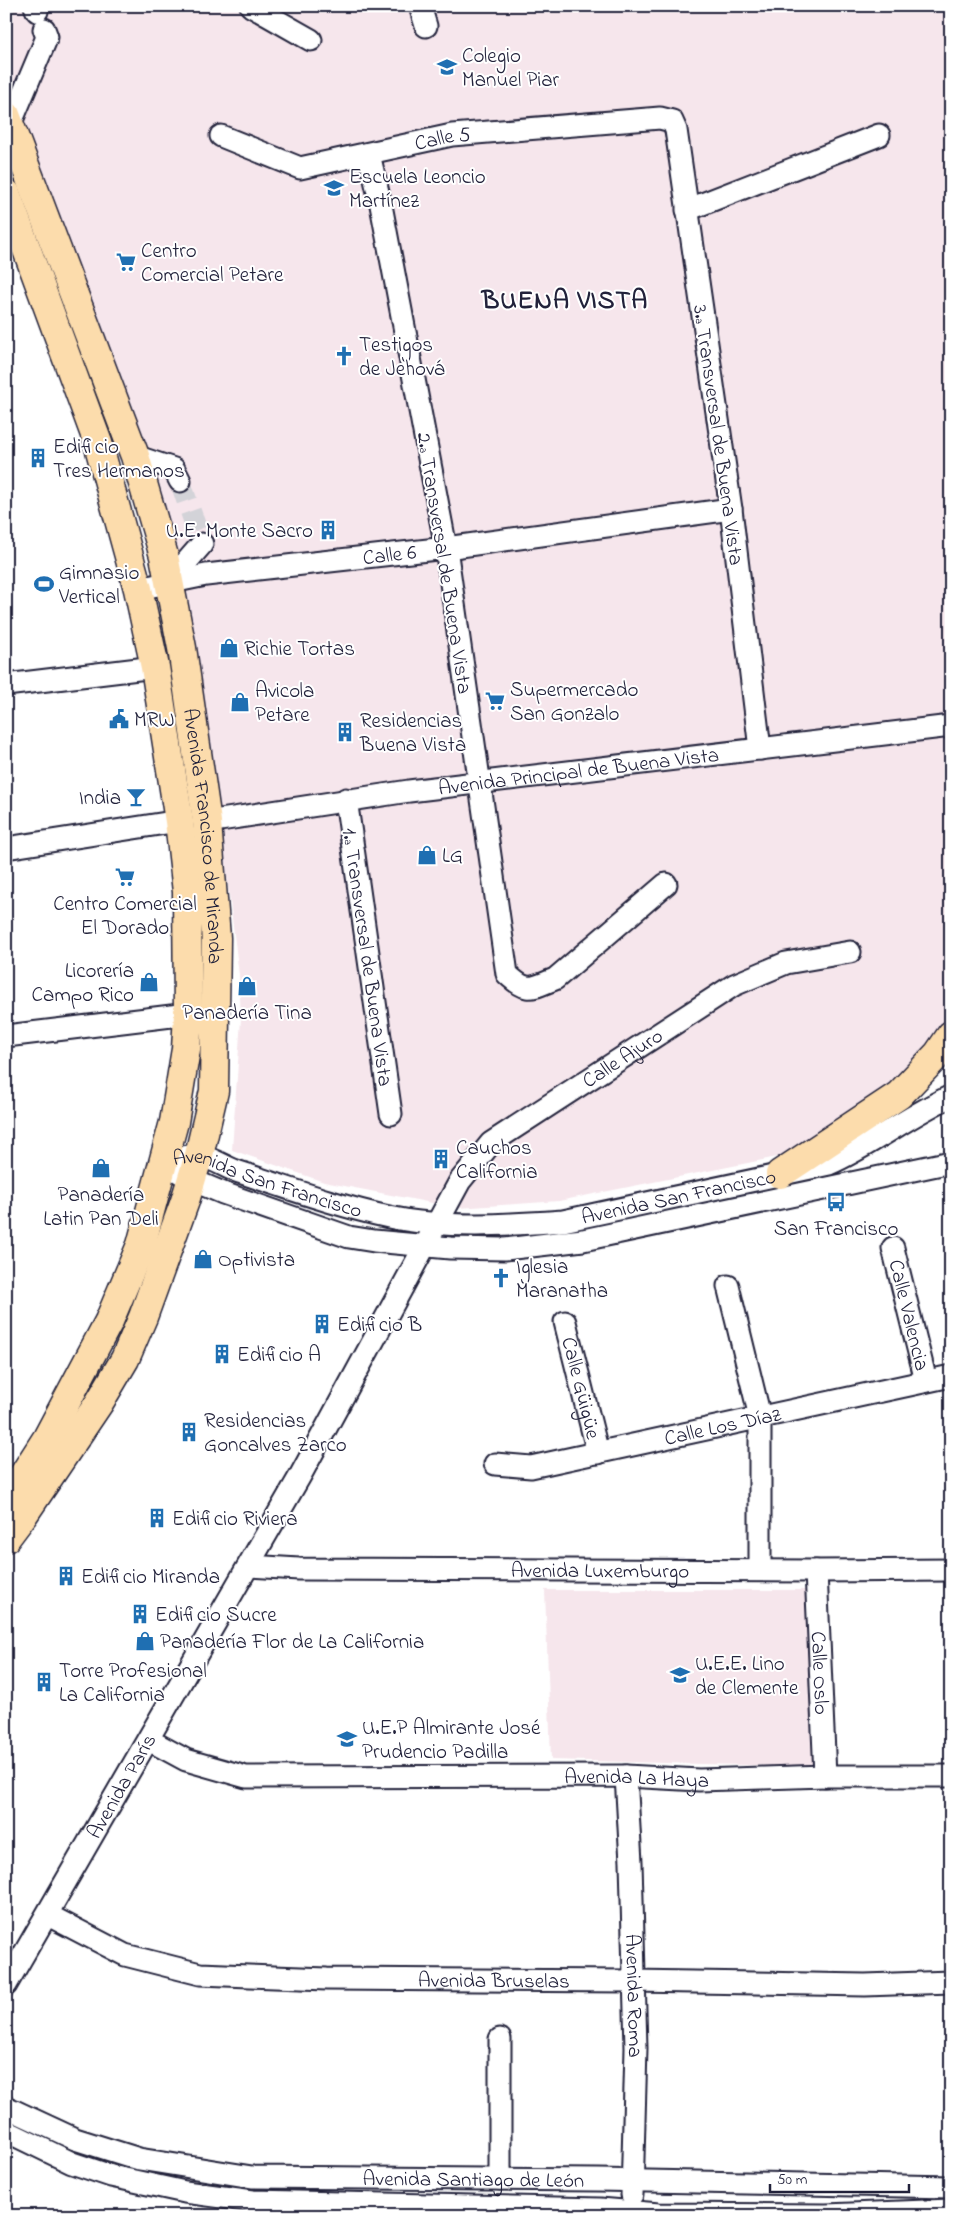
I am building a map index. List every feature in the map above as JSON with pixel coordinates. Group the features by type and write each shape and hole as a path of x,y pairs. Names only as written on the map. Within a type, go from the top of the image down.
{"main road":[{"name":"Avenida Francisco de Miranda","path":"6,1538 99,1403 125,1359 144,1317 196,1168 214,1091 216,1050 216,938 207,822 182,648 169,582 155,520 135,456 8,120"},
{"name":"Avenida Francisco de Miranda","path":"6,194 98,443 138,589 155,667 179,821 187,892 188,1014 186,1049 174,1122 162,1160 141,1245 109,1321 47,1438 6,1502"},
{"path":"780,1174 898,1095 938,1054 951,1035"}],"street":[{"path":"251,6 311,40"},
{"path":"8,120 47,36 39,15"},
{"name":"Calle 5","path":"221,136 300,168 452,135 660,118 672,121"},
{"name":"3.ª Transversal de Buena Vista","path":"672,121 676,130 686,210 731,509 760,750"},
{"path":"686,210 879,135"},
{"name":"2.ª Transversal de Buena Vista","path":"369,154 381,205 446,548 507,974 520,986 533,987 555,979 666,884"},
{"path":"135,456 174,469 180,482"},
{"name":"Calle 6","path":"138,589 206,574 446,548 731,509"},
{"path":"169,582 199,537 206,574"},
{"path":"6,685 155,667"},
{"name":"Avenida Principal de Buena Vista","path":"207,822 346,799 951,726"},
{"name":"1.ª Transversal de Buena Vista","path":"346,799 391,1114"},
{"path":"6,848 179,821"},
{"name":"Calle Ajuro","path":"427,1246 460,1181 491,1142 734,985 786,963 850,952"},
{"path":"6,1036 188,1014"},
{"name":"Avenida San Francisco","path":"162,1160 196,1168 232,1170 340,1204 390,1217 438,1224 563,1221 687,1196 780,1174 800,1172 838,1160 904,1120 951,1096"},
{"name":"Avenida San Francisco","path":"196,1168 280,1214 349,1237 374,1242 505,1249 583,1240 951,1162"},
{"name":"Avenida París","path":"6,1985 249,1566 427,1246"},
{"name":"Calle Valencia","path":"894,1248 926,1381"},
{"path":"728,1286 760,1417 760,1570"},
{"name":"Calle Güigüe","path":"565,1322 598,1453"},
{"name":"Calle Los Díaz","path":"495,1464 531,1467 951,1376"},
{"name":"Avenida Luxemburgo","path":"249,1566 299,1568 816,1571 951,1570"},
{"name":"Calle Oslo","path":"816,1571 825,1776"},
{"name":"Avenida La Haya","path":"149,1740 186,1760 246,1777 626,1776 699,1780 825,1776 951,1776"},
{"name":"Avenida Roma","path":"626,1776 631,1862 636,2048 632,2181 633,2214"},
{"name":"Avenida Bruselas","path":"48,1915 125,1955 200,1974 327,1979 865,1985 951,1982"},
{"path":"500,2039 500,2179"},
{"name":"Avenida Santiago de León","path":"6,2106 75,2139 138,2158 252,2177 946,2184"},
{"name":"Avenida Santiago de León","path":"6,2131 72,2163 111,2176 253,2208 600,2209 633,2214 826,2215 947,2212"},
{"path":"252,2177 253,2208"}],"shaded area":[{"path":"6,6 951,6 951,1018 905,1071 879,1095 802,1147 782,1156 559,1201 458,1208 324,1182 232,1150 241,1019 239,975 215,779 198,682 6,87"},
{"name":"U.E.E. Lino de Clemente","path":"545,1590 809,1590 814,1767 551,1760"}],"tunnel":[{"path":"180,481 197,530"}],"place":[{"name":"Colegio Manuel Piar","path":"447,67"},
{"name":"Escuela Leoncio Martínez","path":"334,188"},
{"name":"Centro Comercial Petare","path":"126,262"},
{"name":"Testigos de Jehová","path":"344,356"},
{"name":"Edificio Tres Hermanos","path":"38,458"},
{"name":"U.E. Monte Sacro","path":"328,530"},
{"name":"Gimnasio Vertical","path":"44,584"},
{"name":"Richie Tortas","path":"229,648"},
{"name":"Supermercado San Gonzalo","path":"495,701"},
{"name":"Avicola Petare","path":"240,702"},
{"name":"MRW","path":"119,719"},
{"name":"Residencias Buena Vista","path":"345,732"},
{"name":"India","path":"136,797"},
{"name":"LG","path":"427,855"},
{"name":"Centro Comercial El Dorado","path":"125,877"},
{"name":"Licorería Campo Rico","path":"149,982"},
{"name":"Panadería Tina","path":"247,986"},
{"name":"Cauchos California","path":"441,1159"},
{"name":"Panadería Latin Pan Deli","path":"101,1168"},
{"name":"San Francisco","path":"836,1202"},
{"name":"Optivista","path":"203,1259"},
{"name":"Iglesia Maranatha","path":"501,1278"},
{"name":"Edificio B","path":"322,1324"},
{"name":"Edificio A","path":"222,1354"},
{"name":"Residencias Goncalves Zarco","path":"189,1432"},
{"name":"Edificio Riviera","path":"157,1518"},
{"name":"Edificio Miranda","path":"66,1576"},
{"name":"Edificio Sucre","path":"140,1614"},
{"name":"Panadería Flor de La California","path":"145,1641"},
{"name":"U.E.E. Lino de Clemente","path":"680,1675"},
{"name":"Torre Profesional La California","path":"44,1682"},
{"name":"U.E.P Almirante José Prudencio Padilla","path":"347,1739"}],"district":[{"name":"BUENA VISTA","path":"565,299"}]}
